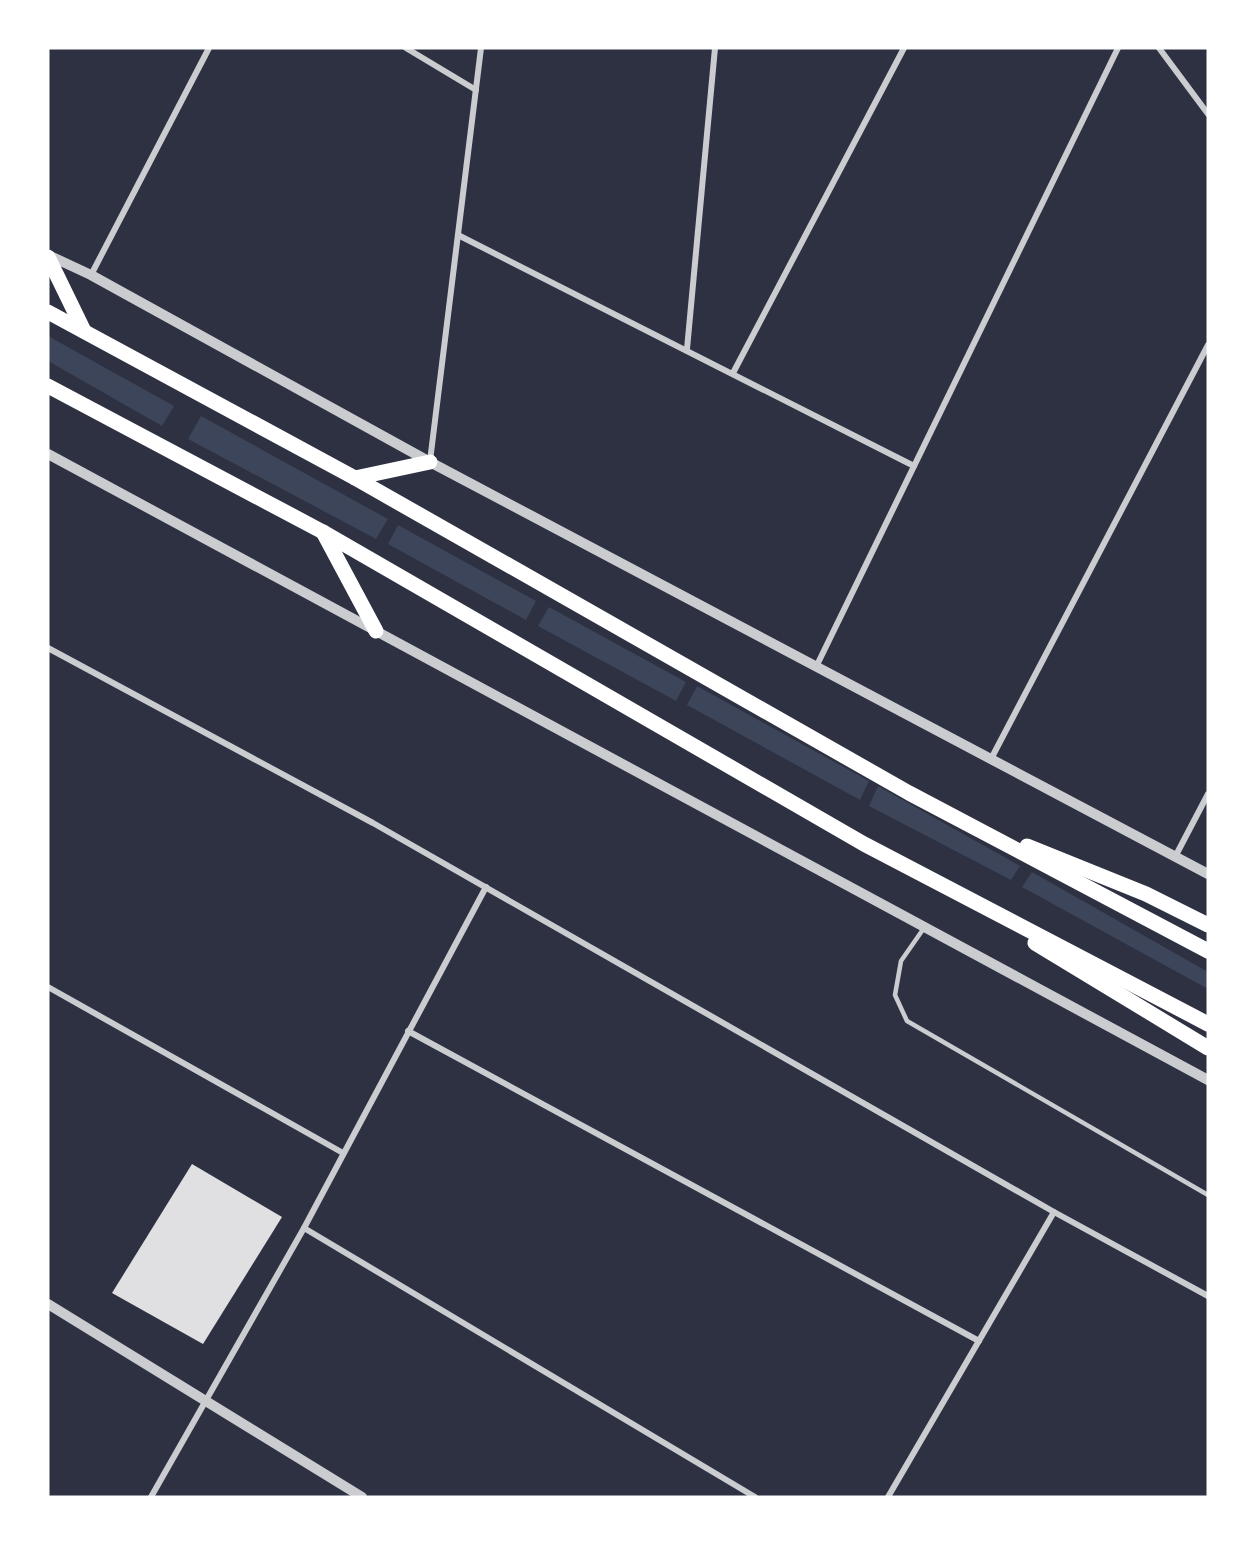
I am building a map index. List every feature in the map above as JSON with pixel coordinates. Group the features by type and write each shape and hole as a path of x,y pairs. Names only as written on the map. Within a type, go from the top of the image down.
{"main road":[{"path":"48,256 84,331"},
{"path":"48,312 355,478 909,793 1208,951"},
{"path":"48,386 323,532 1001,922 1208,1047"},
{"path":"355,478 430,462"},
{"path":"323,532 376,631"},
{"path":"909,793 1011,840 1146,894 1208,926"},
{"path":"864,844 1208,1023"}],"street":[{"path":"90,275 209,48"},
{"path":"406,48 476,90"},
{"path":"430,462 481,48"},
{"path":"687,349 716,48"},
{"path":"733,373 904,48"},
{"path":"817,665 1118,48"},
{"path":"1159,48 1208,114"},
{"path":"458,235 914,466"},
{"path":"48,256 90,275 430,462 1208,874"},
{"path":"991,759 1208,345"},
{"path":"48,454 1208,1080"},
{"path":"48,648 486,887 1054,1212 1208,1296"},
{"path":"1175,856 1208,794"},
{"path":"151,1497 304,1228 486,887"},
{"path":"48,987 343,1153"},
{"path":"408,1031 979,1341"},
{"path":"888,1497 1054,1212"},
{"path":"304,1228 755,1497"},
{"path":"48,1304 362,1497"}],"lane":[{"path":"925,927 902,961 895,995 907,1021 1208,1195"}],"shaded area":[{"path":"48,336 174,406 162,426 48,361"},
{"path":"201,416 388,519 376,539 188,439"},
{"path":"398,525 536,601 526,620 388,544"},
{"path":"549,607 686,682 676,701 538,626"},
{"path":"697,686 869,781 860,800 687,705"},
{"path":"878,786 1020,866 1011,880 869,806"},
{"path":"1032,872 1208,972 1208,989 1022,887"}],"building":[{"path":"192,1164 282,1217 203,1344 112,1293"}]}
